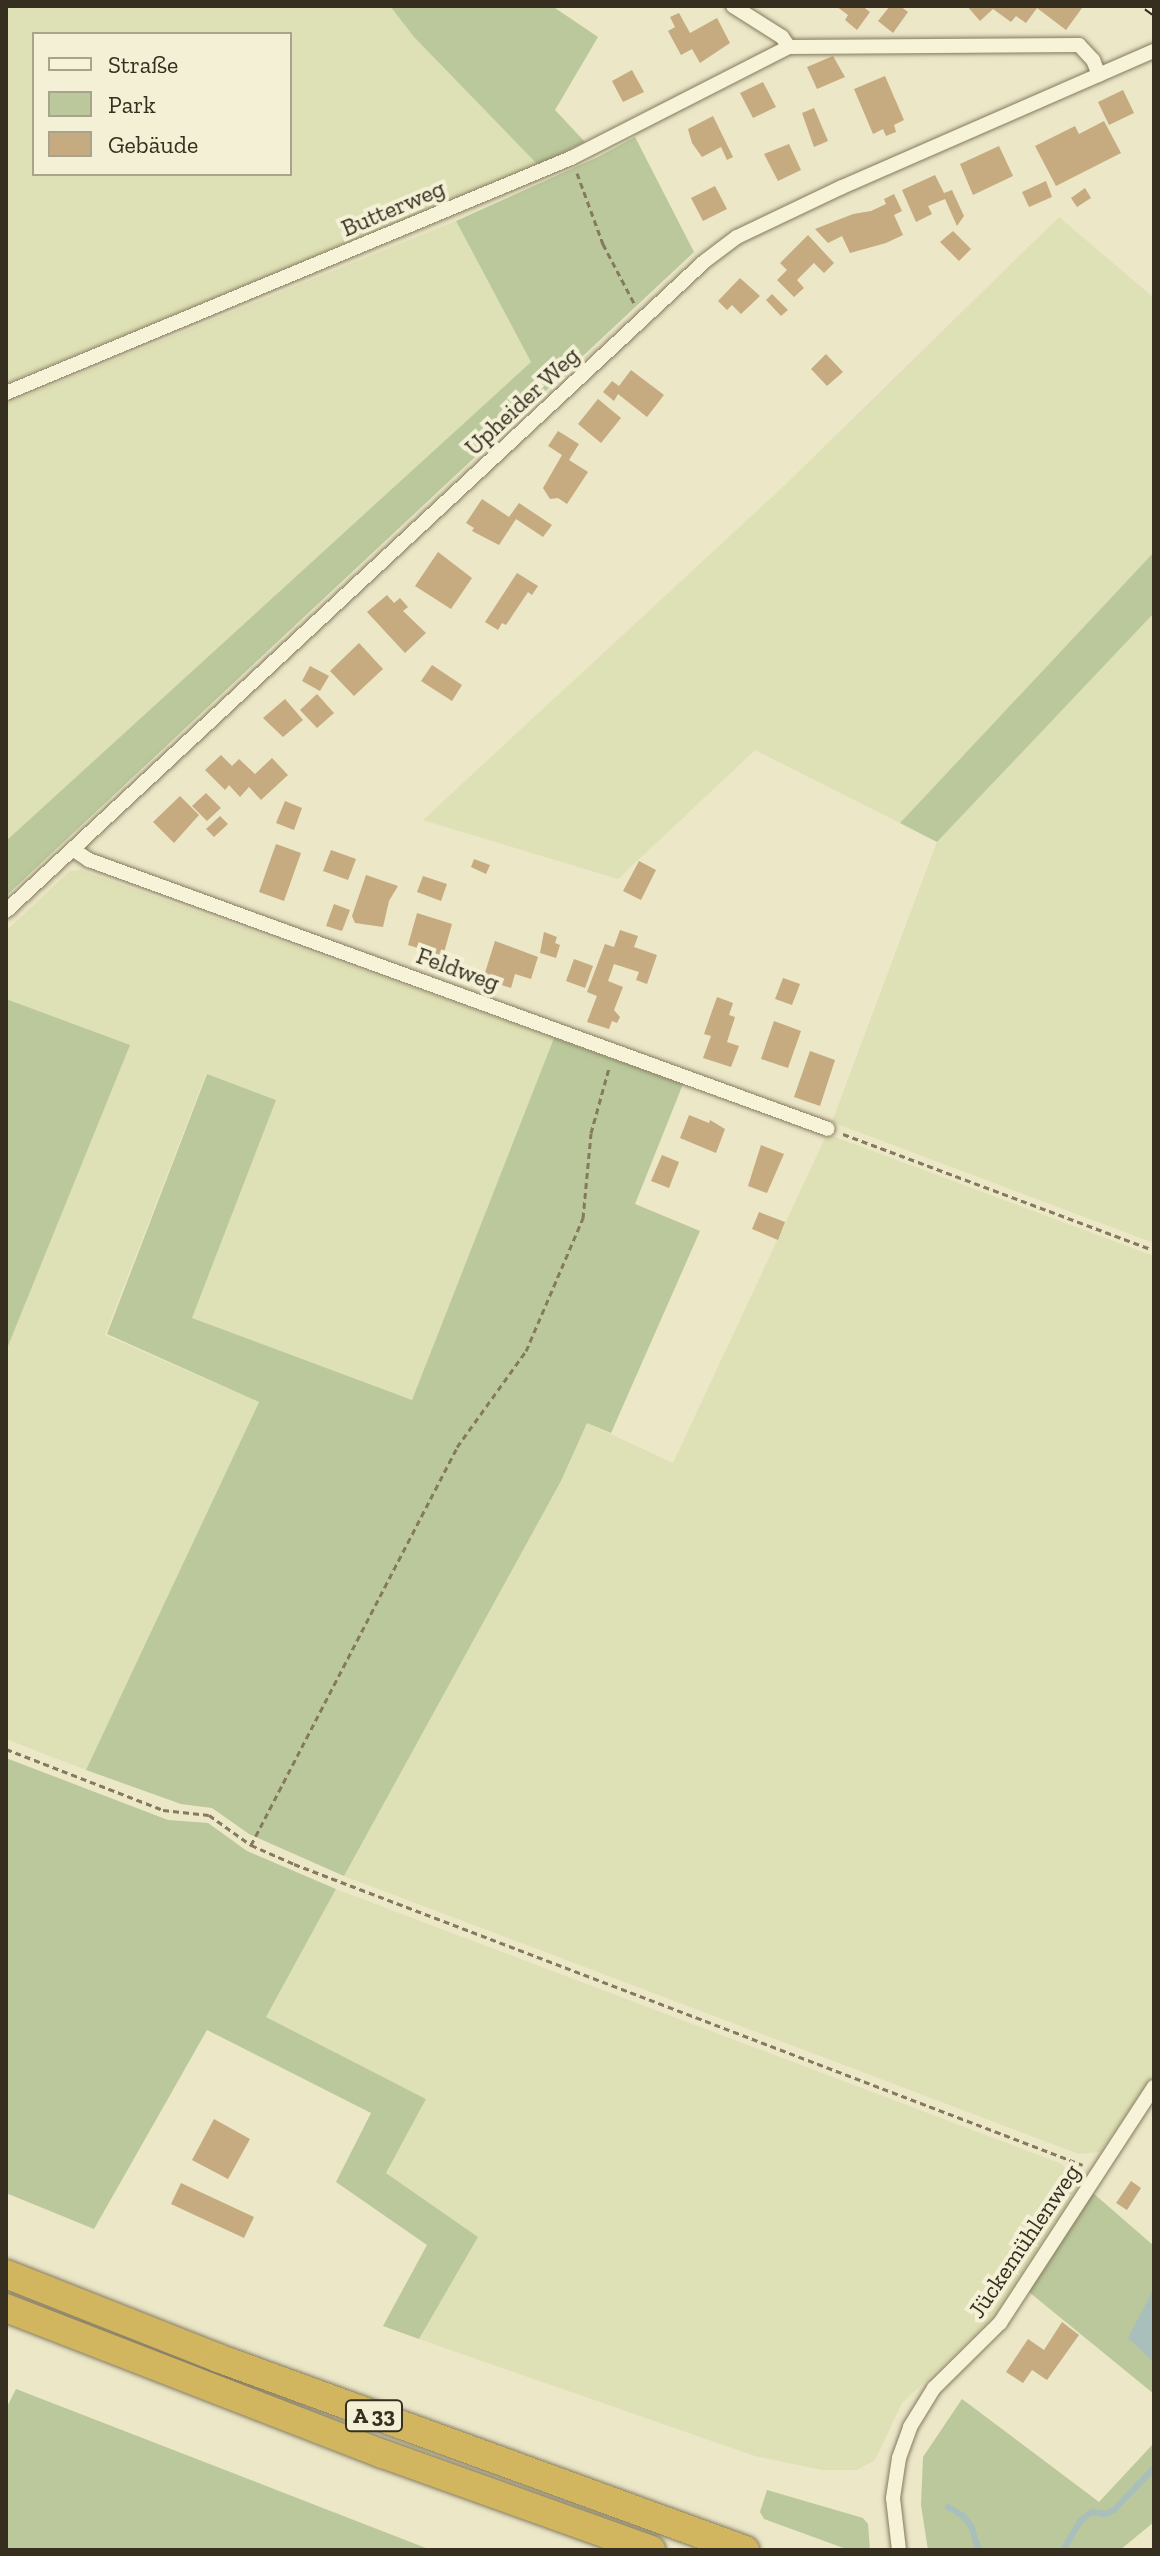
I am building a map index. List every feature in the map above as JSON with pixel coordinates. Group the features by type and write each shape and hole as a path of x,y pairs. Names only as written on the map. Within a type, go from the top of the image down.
{"highway":[{"name":"A 33","path":"6,2274 218,2358 745,2550"},
{"name":"A 33","path":"6,2308 383,2454 651,2550"}],"street":[{"path":"733,6 782,37 789,47"},
{"name":"Butterweg","path":"6,393 571,158 789,47 1079,45 1093,60 1099,75"},
{"name":"Upheider Weg","path":"6,911 642,319 705,261 737,237 856,181 1154,51"},
{"name":"Feldweg","path":"74,850 89,860 828,1129"},
{"name":"Jückemühlenweg","path":"899,2550 893,2498 899,2458 910,2427 934,2388 1000,2323 1154,2087"}],"path":[{"path":"571,158 603,244 642,319"},
{"path":"251,1845 457,1447 526,1351 583,1218 591,1133 615,1049"},
{"path":"828,1129 1154,1250"},
{"path":"6,1749 163,1810 209,1815 251,1845 1098,2170"}],"green space":[{"path":"6,6 390,6 414,37 538,165 6,383"},
{"path":"390,6 552,6 598,37 555,110 585,142 538,165 414,37"},
{"path":"635,137 694,252 6,896 6,841 531,362 456,221"},
{"path":"1059,217 1154,298 1154,552 900,823 755,750 618,879 423,820 785,485"},
{"path":"456,221 531,362 6,841 6,404"},
{"path":"1154,552 1154,613 937,842 900,823"},
{"path":"1154,613 1154,1243 832,1122 937,842"},
{"path":"80,870 554,1038 412,1400 192,1318 276,1100 206,1074 105,1335 259,1402 86,1770 6,1739 6,1351 129,1046 6,999 6,931 70,871"},
{"path":"6,999 130,1045 6,1351"},
{"path":"554,1038 683,1084 635,1204 700,1231 611,1433 587,1423 561,1481 344,1876 249,1834 212,1808 181,1804 86,1770 259,1402 107,1334 207,1074 276,1100 192,1318 412,1400"},
{"path":"827,1134 1154,1256 1154,2073 1100,2152 1079,2154 344,1876 561,1481 587,1423 673,1463"},
{"path":"6,1758 168,1820 208,1823 247,1851 336,1889 266,2017 426,2099 386,2173 478,2237 419,2339 383,2326 427,2245 336,2182 371,2113 207,2030 94,2229 6,2193"},
{"path":"336,1889 1062,2164 1079,2185 994,2316 902,2403 875,2460 857,2470 822,2470 755,2456 419,2339 478,2237 386,2173 426,2099 266,2017"},
{"path":"1093,2193 1154,2246 1154,2394 1029,2292"},
{"path":"16,2389 431,2550 6,2550 6,2409"},
{"path":"962,2399 1099,2502 1154,2443 1154,2522 1120,2550 928,2550 921,2505 923,2457"},
{"path":"767,2490 863,2518 868,2524 870,2550 849,2550 764,2519 760,2512"}],"water":[{"path":"1154,2288 1154,2362 1128,2338"}],"building":[{"path":"836,6 862,6 870,12 857,30 845,20 848,15"},
{"path":"890,6 900,6 908,12 893,33 878,21"},
{"path":"967,6 1082,8 1066,30 1037,8 1026,23 1016,16 1011,22 993,9 980,21"},
{"path":"679,13 690,33 717,18 730,43 700,63 692,49 681,55 668,31 675,27 670,17"},
{"path":"833,56 845,77 817,89 807,67"},
{"path":"632,70 644,92 623,102 612,81"},
{"path":"885,76 904,120 894,125 896,132 886,136 883,129 873,134 854,89"},
{"path":"763,82 776,107 753,118 740,93"},
{"path":"1123,90 1134,113 1109,125 1098,102"},
{"path":"814,108 828,141 814,147 802,113"},
{"path":"713,116 733,157 727,160 721,147 702,157 692,143 688,129"},
{"path":"1104,121 1121,153 1056,186 1035,146 1075,126 1079,134"},
{"path":"789,144 801,170 778,181 764,154"},
{"path":"999,146 1013,176 973,195 960,164"},
{"path":"935,175 944,193 952,190 964,216 957,226 945,199 928,206 932,214 916,222 902,190"},
{"path":"1046,181 1052,197 1029,207 1022,192"},
{"path":"715,186 727,209 703,221 691,198"},
{"path":"1085,188 1091,198 1077,207 1071,198"},
{"path":"894,194 902,211 894,215 903,235 886,243 850,253 842,236 828,243 815,229 853,214 871,211 886,204 884,199"},
{"path":"953,231 971,249 959,261 940,242"},
{"path":"808,235 834,263 824,273 814,263 797,280 804,288 794,297 777,280 787,270 780,263"},
{"path":"740,278 760,296 741,314 732,305 727,310 718,301"},
{"path":"772,294 788,310 781,316 766,300"},
{"path":"826,354 843,372 827,386 811,369"},
{"path":"631,370 664,395 647,417 618,394 614,401 603,392 612,381 619,386"},
{"path":"598,399 621,418 601,443 578,424"},
{"path":"558,431 579,444 569,460 588,472 567,504 558,498 550,499 543,488 562,455 548,446"},
{"path":"482,499 509,517 519,503 552,525 543,537 516,519 499,545 472,531 474,528 466,523"},
{"path":"438,552 472,578 451,609 415,586"},
{"path":"517,573 538,586 532,595 528,592 506,625 502,623 498,630 485,622"},
{"path":"387,595 394,603 400,598 408,607 403,611 426,633 405,653 367,612"},
{"path":"359,643 383,669 354,696 330,671"},
{"path":"432,665 462,685 452,701 421,681"},
{"path":"310,666 329,676 320,691 302,681"},
{"path":"317,694 334,713 317,728 300,710"},
{"path":"285,699 303,720 283,737 263,718"},
{"path":"221,755 232,766 239,759 255,774 272,758 288,775 261,800 249,787 240,797 229,785 225,790 205,770"},
{"path":"206,793 221,808 207,821 192,806"},
{"path":"180,796 199,815 174,843 153,822"},
{"path":"285,801 302,808 294,830 276,823"},
{"path":"220,816 228,824 214,837 206,829"},
{"path":"276,844 301,853 284,901 259,892"},
{"path":"331,850 356,859 348,880 323,871"},
{"path":"474,859 490,865 486,874 471,867"},
{"path":"639,861 656,870 641,900 623,891"},
{"path":"366,875 398,886 389,901 383,927 355,923 352,916"},
{"path":"423,876 447,884 441,901 417,892"},
{"path":"334,904 350,910 342,931 326,926"},
{"path":"417,913 452,924 443,956 408,945"},
{"path":"620,930 638,936 634,947 657,955 647,984 636,980 639,972 614,964 608,981 623,987 614,1010 620,1017 617,1023 612,1021 609,1029 587,1022 597,996 587,992 605,944 614,947"},
{"path":"544,932 557,937 555,943 560,945 556,958 540,953"},
{"path":"495,941 538,957 531,979 515,974 511,988 483,979"},
{"path":"574,959 593,966 585,988 566,981"},
{"path":"783,978 800,984 792,1005 775,999"},
{"path":"717,997 733,1003 729,1015 735,1017 727,1042 739,1046 731,1067 703,1058 711,1036 704,1034"},
{"path":"774,1021 801,1031 788,1068 761,1059"},
{"path":"810,1051 835,1060 820,1106 794,1097"},
{"path":"689,1115 709,1123 710,1120 725,1129 716,1153 680,1138"},
{"path":"761,1145 784,1154 767,1193 748,1186"},
{"path":"662,1155 679,1162 669,1188 651,1181"},
{"path":"759,1212 785,1222 778,1240 752,1229"},
{"path":"214,2119 250,2139 228,2179 192,2160"},
{"path":"1131,2181 1141,2188 1127,2210 1116,2203"},
{"path":"181,2183 254,2217 244,2238 171,2204"},
{"path":"1062,2322 1079,2335 1047,2380 1032,2370 1023,2383 1006,2372 1028,2339 1044,2350"}],"waterway":[{"path":"1063,2550 1081,2520 1092,2512 1105,2514 1114,2510 1154,2468"},
{"path":"948,2507 963,2516 971,2526 979,2550"}],"railway":[{"path":"1147,6 1154,11"}]}
